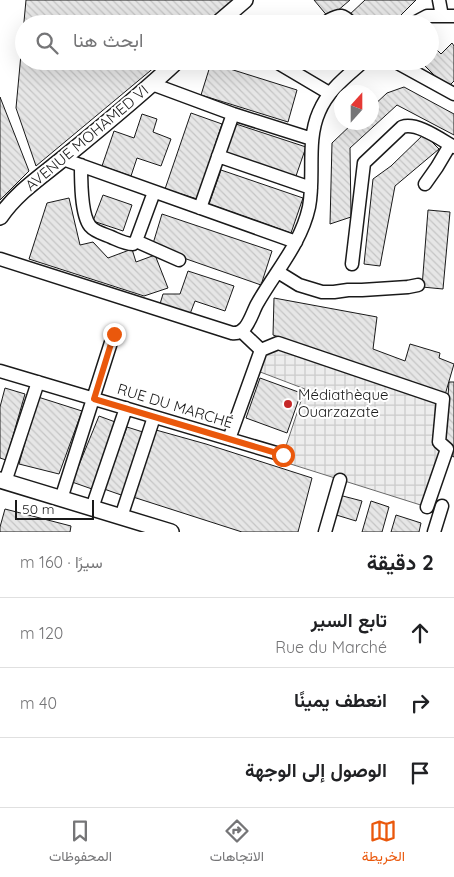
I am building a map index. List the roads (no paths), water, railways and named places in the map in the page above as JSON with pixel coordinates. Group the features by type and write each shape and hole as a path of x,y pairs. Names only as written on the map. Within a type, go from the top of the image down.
{"main road":[{"path":"228,15 245,0"},
{"name":"AVENUE MOHAMED VI","path":"0,217 8,205 25,189 167,70"},
{"path":"2,481 170,532"}],"street":[{"path":"439,0 448,16"},
{"path":"290,70 329,93"},
{"path":"0,258 232,333 242,332 296,242 306,215 311,188 312,140 318,114 329,93 354,70"},
{"path":"410,70 454,94"},
{"path":"152,84 233,114 312,140"},
{"path":"200,208 233,114"},
{"path":"352,264 364,163 402,127 408,125 419,128 452,146 425,184"},
{"path":"218,156 311,188"},
{"path":"63,159 296,242"},
{"path":"81,165 81,194 90,226 96,231 127,243 133,244 136,242 179,260"},
{"path":"136,242 154,192"},
{"path":"278,272 299,285 322,292 418,285"},
{"path":"242,332 261,350"},
{"path":"61,499 114,334"},
{"path":"229,439 261,350 278,343 443,399 439,442 447,449 427,504 448,508 434,532"},
{"name":"RUE DU MARCHÉ","path":"0,371 283,455"},
{"path":"2,481 38,382"},
{"path":"92,508 126,408"},
{"path":"121,517 154,417"},
{"path":"325,532 340,480"}],"place":[{"name":"Médiathèque Ouarzazate","path":"288,404"}]}
